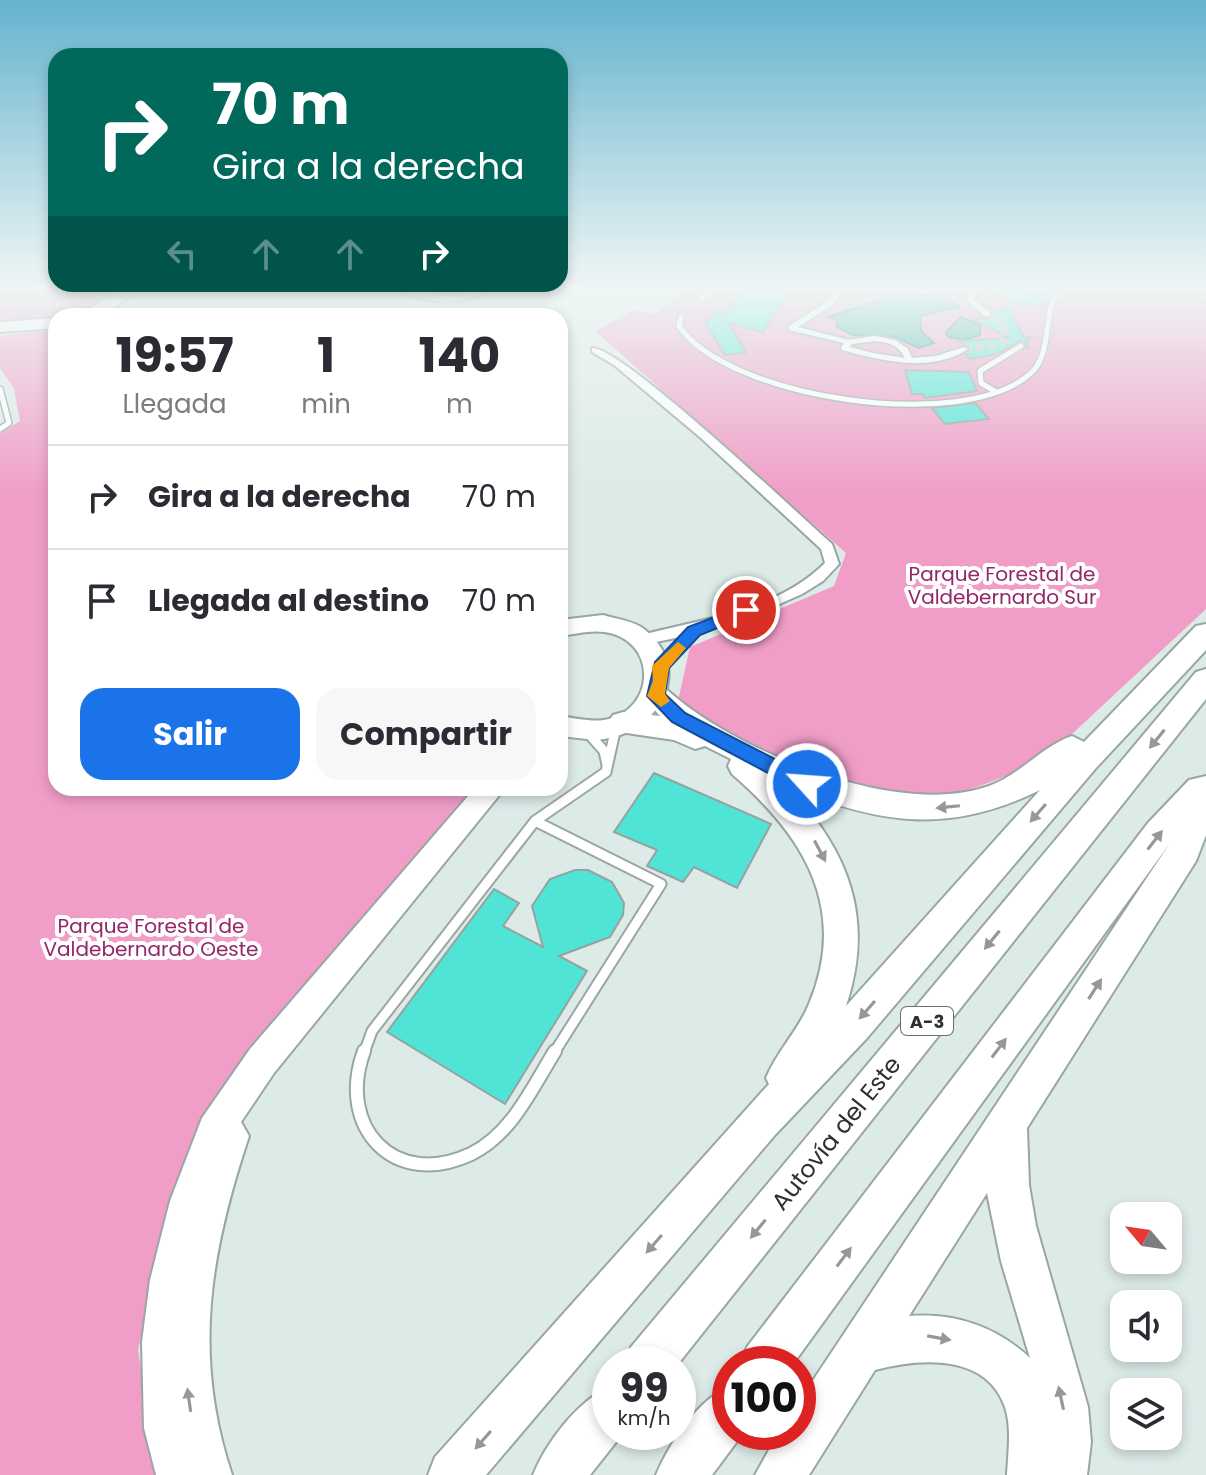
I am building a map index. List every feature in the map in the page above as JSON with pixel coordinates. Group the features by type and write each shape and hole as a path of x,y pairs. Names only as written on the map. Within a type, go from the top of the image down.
{"highway":[{"path":"658,681 679,718 783,773 844,798 927,810 965,806 1004,793 1047,773 1139,682 1206,633"},
{"path":"453,1475 760,1122 854,1025 1085,760 1206,633"},
{"name":"Autovía del Este","path":"663,1346 1206,679"},
{"path":"620,724 679,730 749,771 796,813 820,849 834,879 841,923 839,962 827,1009 760,1122"},
{"path":"780,1475 1184,851 1206,785"},
{"path":"777,1346 1160,832 1206,785"},
{"path":"1007,1125 1008,1194 1064,1406 1066,1459 1062,1475"},
{"path":"864,1349 897,1338 925,1335 967,1343 995,1356 1016,1379 1033,1411 1037,1443 1032,1475"},
{"path":"558,1475 592,1433"},
{"path":"681,1475 712,1434"}],"main road":[{"path":"568,627 606,625 642,640 658,681 647,707 620,724 571,730"},
{"path":"178,1475 165,1428 162,1342 170,1280 201,1165 232,1104 262,1061 292,1029 484,796"},
{"path":"210,1475 190,1409 186,1358 201,1242 231,1135 292,1029"}],"street":[{"path":"608,357 705,436 827,547 832,564 823,577 694,631 642,640"},
{"path":"896,357 937,360 945,357"},
{"path":"658,681 694,631"}],"lane":[{"path":"714,357 752,373 834,396 893,404 934,405 996,392 1033,372 1040,357"},
{"path":"996,392 981,383 980,371 1003,357"},
{"path":"0,389 9,419 0,429"},
{"path":"535,821 661,884 506,1129 470,1158 451,1165 430,1167 409,1164 377,1144 356,1113 354,1082 359,1056 372,1031 535,821 599,779 608,766 620,724"},
{"path":"571,730 604,751 608,766"}],"green space":[{"name":"Parque Forestal de Valdebernardo Oeste","path":"0,357 48,357 48,796 468,796 365,917 158,1257 138,1350 158,1475 0,1475 0,434 20,421 14,389 0,368"},
{"name":"Parque Forestal de Valdebernardo Sur","path":"624,357 1206,357 1206,609 1042,762 943,800 841,789 756,749 678,701 690,647 834,586 846,553"}],"building":[{"path":"905,370 969,372 977,391 924,398 923,394 912,394"},
{"path":"975,403 989,419 945,424 932,408"},
{"path":"654,773 771,824 737,888 694,867 683,882 647,866 657,850 614,832"},
{"path":"575,870 588,870 612,882 624,903 623,915 610,937 559,956 587,971 505,1104 387,1032 494,889 519,903 503,926 543,947 532,906 550,879"}],"slow traffic":[{"path":"661,701 656,696 661,681 661,666 678,648"}],"route":[{"path":"746,610 694,631 661,666 661,681 656,696 679,718 807,784"}]}
